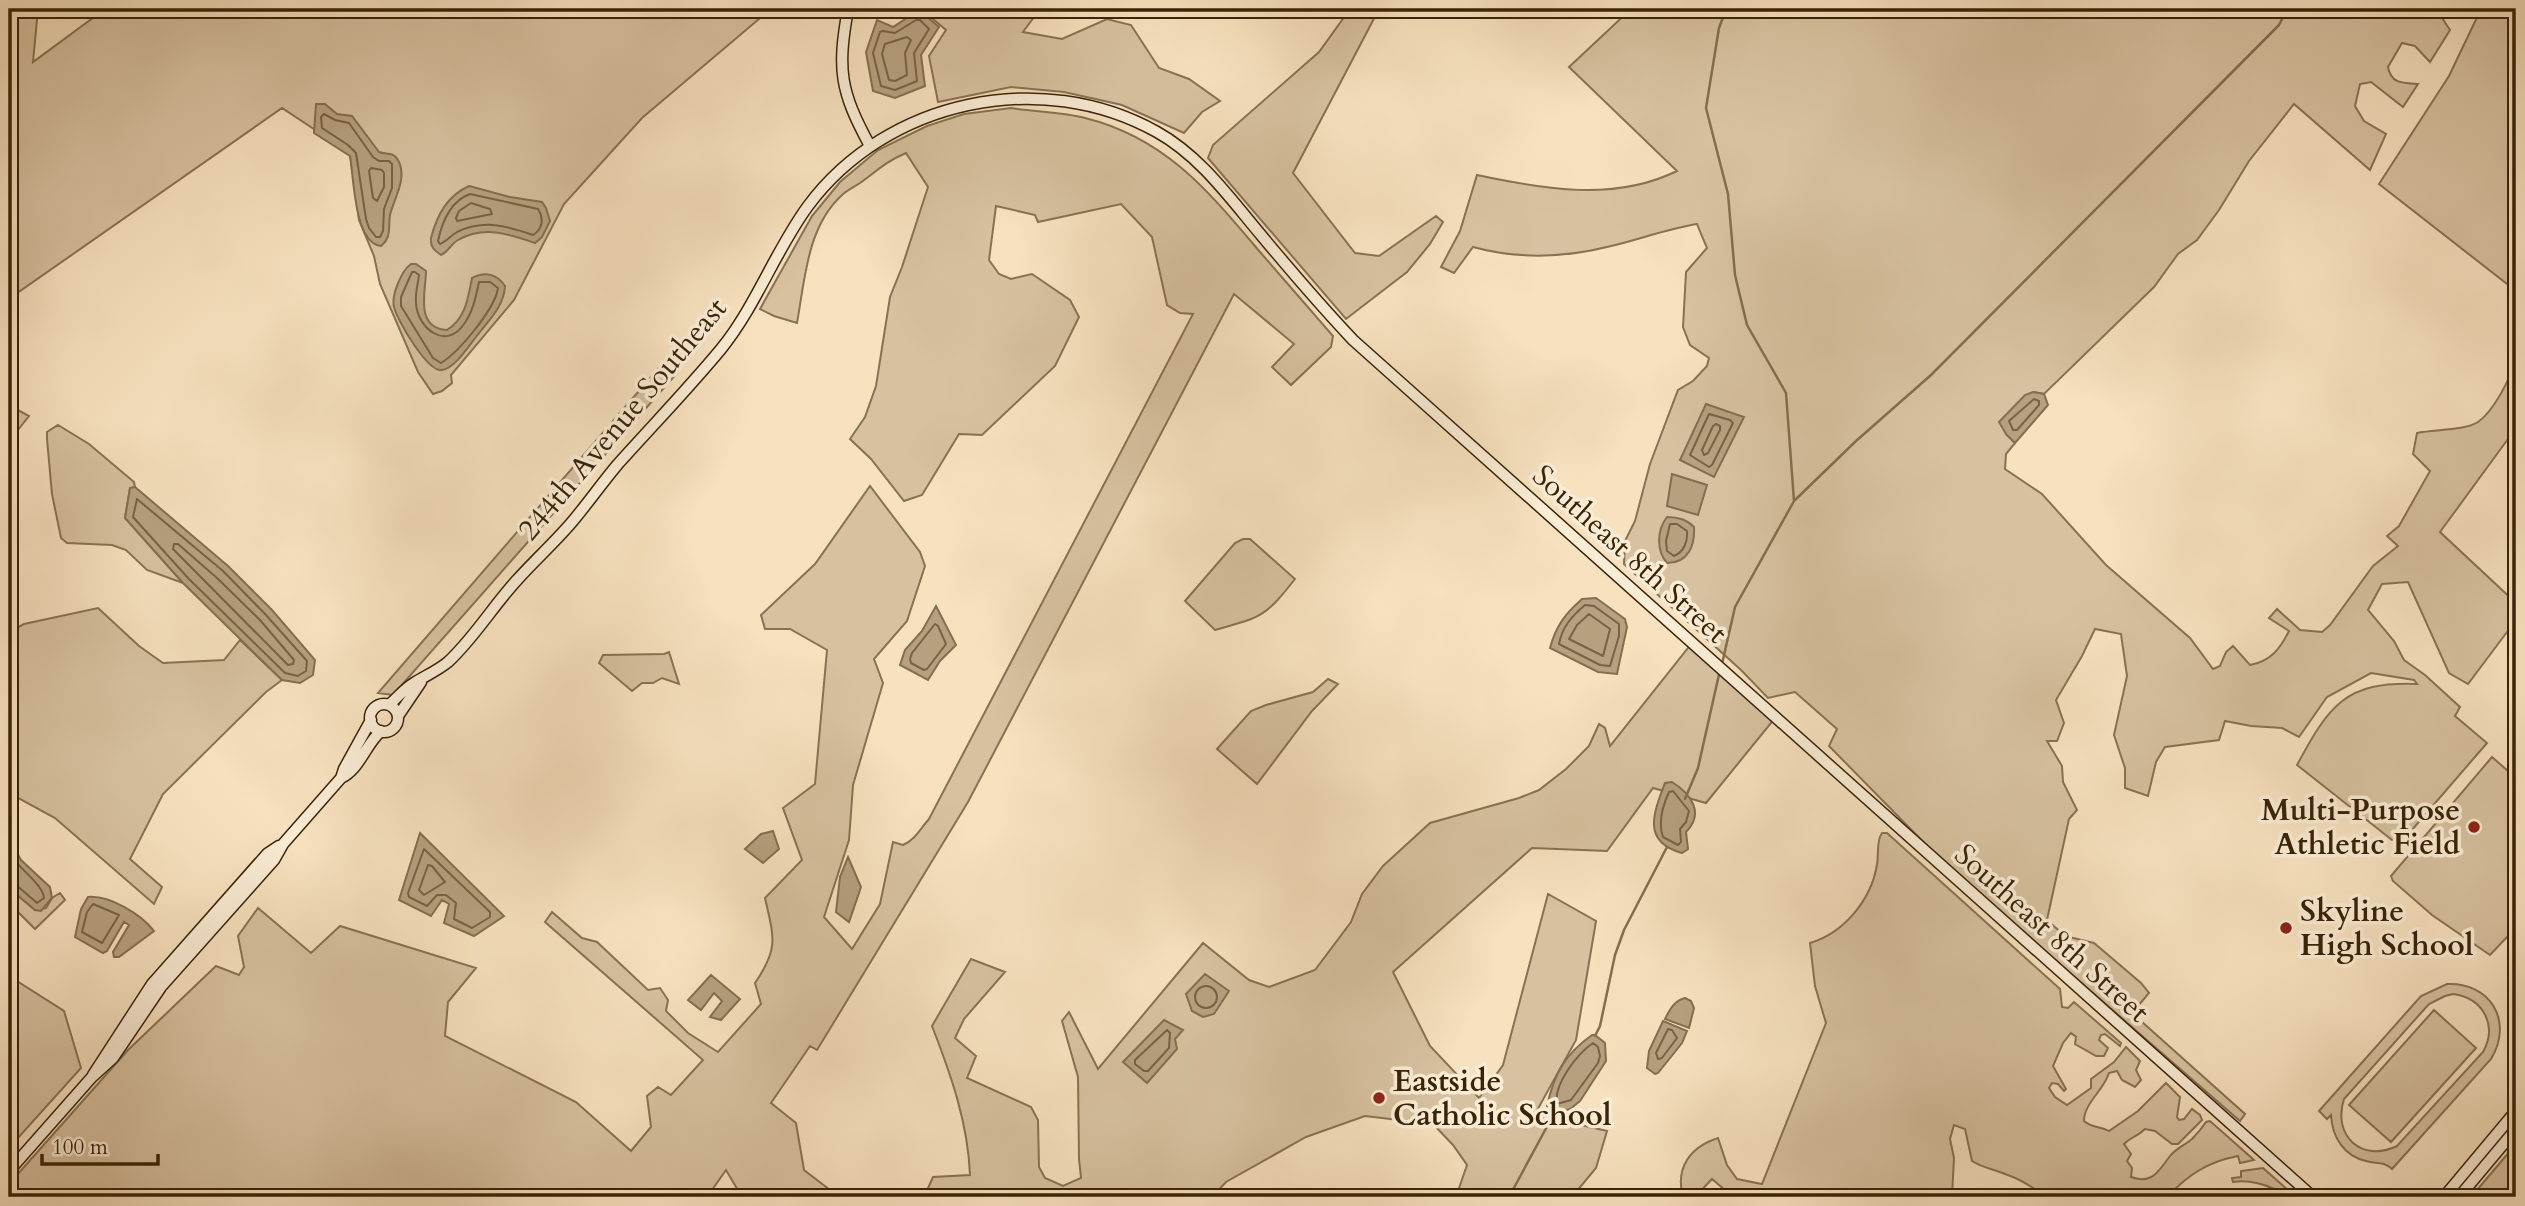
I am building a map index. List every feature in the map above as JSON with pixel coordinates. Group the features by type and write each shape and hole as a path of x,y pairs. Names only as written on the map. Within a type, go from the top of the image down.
{"street":[{"path":"848,9 843,42 843,82 853,114 870,146"},
{"name":"Southeast 8th Street","path":"870,146 925,116 970,104 1040,98 1077,104 1127,118 1157,132 1191,156 1353,340 2313,1197"},
{"name":"244th Avenue Southeast","path":"388,705 413,683 454,655 511,586 573,521 615,467 723,346 807,208 845,166 870,146"},
{"name":"244th Avenue Southeast","path":"398,716 422,679"},
{"path":"9,1171 92,1077 113,1058 142,1006 274,860 282,844 341,778 349,774 373,737 397,724 395,709 388,705 376,706 371,713 374,727 381,731"},
{"path":"341,778 371,720"},
{"path":"2444,1197 2516,1111"},
{"path":"2459,1197 2516,1129"}],"shaded area":[{"path":"9,9 38,9 33,62 105,9 769,9 642,118 564,204 514,300 451,375 452,383 433,394 418,372 380,284 374,256 359,220 350,153 282,108 13,296 9,303"},
{"path":"921,9 1040,9 1023,32 1062,39 1107,19 1131,25 1159,68 1189,79 1220,101 1202,112 1184,133 1122,105 1064,92 1011,87 938,102 929,56 946,30"},
{"path":"1350,9 1379,9 1293,173 1355,253 1379,256 1436,216 1443,222 1430,244 1407,272 1346,319 1208,158 1213,145 1319,52"},
{"path":"1631,9 2436,9 2450,30 2430,62 2415,46 2402,43 2388,67 2390,73 2398,82 2418,84 2403,107 2371,82 2360,84 2355,106 2364,121 2386,134 2370,170 2294,104 2249,161 2197,240 2178,254 2154,287 2044,394 2034,392 2006,434 2015,443 2006,454 2005,469 2042,494 2106,565 2190,638 2213,669 2220,666 2226,652 2233,646 2250,665 2264,661 2274,653 2289,631 2269,618 2277,609 2300,630 2322,632 2330,625 2373,566 2398,546 2387,536 2399,526 2430,471 2413,454 2417,433 2465,427 2478,422 2501,393 2516,359 2516,428 2440,532 2516,603 2516,620 2468,684 2449,673 2408,582 2382,584 2368,610 2394,641 2404,660 2460,707 2455,716 2487,743 2405,838 2392,840 2297,765 2319,727 2342,701 2372,687 2417,684 2414,680 2371,673 2327,697 2299,737 2282,728 2225,721 2219,740 2165,747 2156,762 2148,796 2125,788 2125,768 2114,735 2127,676 2121,634 2095,629 2056,700 2064,723 2057,741 2047,741 2062,766 2063,782 2077,810 2069,819 2047,920 2065,936 2094,943 2141,983 2149,993 2132,1013 2245,1114 2240,1121 1948,867 1829,746 1837,729 1795,692 1768,698 1741,670 1624,564 1625,541 1635,521 1650,464 1678,390 1693,381 1707,366 1709,358 1690,345 1683,327 1686,272 1707,248 1697,224 1573,253 1540,256 1506,254 1473,247 1454,273 1441,267 1460,231 1477,175 1527,185 1603,190 1653,181 1677,171 1569,67"},
{"path":"2481,9 2516,9 2516,291 2379,184 2449,76"},
{"path":"1011,108 1085,118 1114,127 1163,153 1223,209 1333,336 1331,347 1291,385 1272,367 1294,344 1234,294 968,802 817,1050 810,1046 771,1103 796,1123 804,1170 830,1190 830,1197 742,1197 726,1170 707,1197 9,1197 9,1184 128,1050 216,966 239,975 244,967 238,936 258,908 311,953 340,926 476,968 448,1002 445,1036 576,1102 631,1151 651,1127 647,1096 658,1087 671,1095 703,1060 545,922 552,912 582,938 597,942 648,990 660,988 668,1000 666,1011 688,1033 718,1052 761,1004 755,983 768,961 772,942 765,898 802,860 783,808 815,784 827,650 790,629 765,629 761,615 815,564 870,486 920,552 925,566 907,621 874,659 883,683 853,785 849,840 824,917 852,949 880,904 893,842 903,845 907,843 929,819 1193,314 1180,313 1167,305 1152,237 1121,204 1038,222 1035,215 996,206 989,260 999,274 1011,279 1032,274 1070,300 1079,317 1055,366 982,435 959,434 922,495 904,501 871,459 850,439 865,417 876,386 890,297 928,187 906,153 842,195 821,222 809,255 797,323 760,309 812,216 840,182 878,150 927,126 964,114"},
{"path":"664,362 677,373 393,695 378,693"},
{"path":"16,409 29,416 9,441 9,418"},
{"path":"58,425 89,444 134,482 135,487 130,488 125,518 183,583 147,570 126,550 112,545 67,543 61,538 52,494 47,439 47,432"},
{"path":"1250,539 1295,579 1261,614 1215,630 1185,601 1235,543"},
{"path":"98,608 139,646 163,663 224,660 240,640 282,680 266,692 163,794 130,859 162,887 154,904 55,818 9,793 9,632 24,624"},
{"path":"1692,643 1775,718 1706,803 1653,788 1607,851 1532,848 1393,972 1430,1046 1479,1098 1503,1065 1548,894 1596,921 1576,1040 1535,1114 1607,1131 1596,1168 1572,1197 1456,1197 1467,1165 1433,1124 1365,1116 1306,1137 1226,1182 1212,1197 924,1197 933,1177 970,1175 962,1118 932,1026 971,959 1005,972 964,1019 955,1038 976,1056 967,1078 1031,1107 1038,1120 1039,1167 1045,1178 1063,1186 1081,1178 1078,1077 1062,1021 1069,1012 1098,1069 1203,943 1249,980 1269,987 1315,970 1351,922 1362,894 1383,866 1430,823 1539,790 1589,746 1599,724 1605,728 1610,746"},
{"path":"669,652 679,684 662,678 653,683 642,683 632,691 599,663 603,655"},
{"path":"1328,679 1338,684 1312,711 1257,784 1217,749 1251,711 1313,692"},
{"name":"Multi-Purpose Athletic Field","path":"2492,757 2516,778 2516,937 2507,937 2490,955 2432,915 2393,881 2391,876"},
{"path":"1882,833 1887,833 2060,989 2062,1007 2068,1008 2074,1002 2121,1043 2120,1046 2105,1034 2101,1035 2099,1040 2108,1048 2104,1056 2096,1056 2075,1044 2076,1037 2071,1033 2063,1043 2053,1066 2066,1089 2064,1091 2058,1084 2052,1083 2049,1088 2055,1097 2067,1105 2091,1088 2091,1079 2114,1062 2126,1047 2140,1061 2136,1070 2141,1080 2135,1087 2122,1080 2117,1071 2109,1073 2087,1108 2084,1121 2109,1131 2138,1111 2166,1083 2180,1097 2177,1117 2179,1120 2184,1119 2192,1109 2200,1115 2202,1120 2178,1144 2172,1144 2155,1131 2145,1129 2124,1144 2131,1154 2127,1161 2132,1168 2131,1177 2145,1179 2155,1175 2172,1154 2210,1121 2254,1160 2240,1163 2238,1156 2207,1166 2167,1197 2045,1197 2011,1176 1972,1161 1965,1129 1954,1125 1950,1139 1954,1158 1952,1196 1967,1191 1972,1197 1733,1197 1712,1179 1695,1197 1683,1197 1681,1177 1687,1160 1700,1147 1718,1138 1727,1165 1737,1179 1762,1184 1826,1023 1815,986 1810,943 1845,923 1863,902 1874,877"},
{"path":"9,888 35,910 46,908 52,898 60,893 65,900 35,929 9,903"},
{"path":"9,976 64,1011 81,1068 9,1148"},
{"path":"2447,984 2462,985 2475,990 2494,1006 2500,1031 2491,1059 2392,1169 2351,1155 2337,1138 2331,1115 2327,1119 2319,1111 2421,996","holes":["2453,994 2480,1007 2485,1014 2489,1032 2483,1052 2397,1146 2372,1151 2353,1143 2342,1124 2344,1099 2429,1004"]},
{"path":"2434,1010 2476,1048 2391,1142 2349,1105"},
{"path":"2516,1144 2516,1158 2513,1161 2516,1164 2516,1192 2512,1197 2471,1197"},
{"path":"2263,1168 2296,1197 2259,1184 2233,1182 2232,1178 2241,1177 2241,1171"}],"water":[{"path":"919,10 939,27 921,55 925,86 895,98 873,91 866,52 877,20 893,27"},
{"path":"316,104 325,104 337,114 352,116 379,152 392,154 398,160 401,181 390,215 388,235 381,246 372,242 365,234 360,222 350,156 314,133"},
{"path":"469,186 542,202 550,221 542,237 535,243 496,232 477,233 458,240 441,255 431,244 436,222 449,201"},
{"path":"411,264 416,264 426,271 424,307 430,323 437,328 447,330 458,320 465,307 472,278 490,275 505,286 502,301 490,319 456,361 442,370 436,369 421,355 394,307 398,283"},
{"path":"2033,392 2044,394 2048,405 2015,443 1999,422 2025,395"},
{"path":"1706,404 1744,417 1714,477 1680,460"},
{"path":"1672,474 1707,485 1698,515 1667,506"},
{"path":"135,487 228,566 272,610 315,660 313,675 300,683 282,680 183,583 125,518 130,488"},
{"path":"1667,517 1682,519 1694,527 1689,552 1680,560 1667,563 1663,558 1659,540"},
{"path":"1596,598 1625,619 1627,627 1617,674 1598,672 1550,648 1558,627 1571,610 1582,599"},
{"path":"936,606 956,645 940,661 928,680 900,665 905,650 922,631"},
{"path":"1672,782 1690,798 1695,811 1692,825 1686,832 1688,849 1682,853 1661,842 1654,826 1657,805 1665,783"},
{"path":"773,831 779,849 763,863 745,849 761,834"},
{"path":"420,833 504,916 474,936 444,923 449,904 442,900 431,916 399,900"},
{"path":"9,843 21,860 50,887 52,898 41,911 35,910 9,888"},
{"path":"848,857 861,887 849,922 836,912 840,877"},
{"path":"88,897 115,902 141,918 154,931 119,957 114,957 113,952 129,925 124,922 107,951 103,953 75,937 81,909"},
{"path":"1205,974 1229,991 1214,1014 1203,1017 1192,1011 1186,994"},
{"path":"711,975 740,999 721,1020 710,1017 722,1001 714,993 701,1010 688,1000"},
{"path":"1685,998 1691,1001 1694,1008 1689,1028 1665,1019 1675,1003"},
{"path":"1164,1020 1183,1030 1175,1039 1177,1049 1147,1083 1123,1062"},
{"path":"1663,1021 1687,1031 1682,1043 1655,1074 1647,1068 1649,1051"},
{"path":"1592,1035 1605,1043 1606,1061 1580,1101 1570,1109 1560,1112 1547,1106 1553,1084 1562,1066"}],"waterway":[{"path":"1722,664 1735,607 1794,501 1786,393 1747,325 1735,275 1728,194 1706,108 1719,28 1726,9"},
{"path":"1795,500 1856,441 1931,375 2279,25 2287,9"},
{"path":"1685,799 1698,768 1720,670"},
{"path":"1595,1036 1600,1026 1615,955 1624,930 1667,847"},
{"path":"1509,1197 1556,1110"}],"place":[{"name":"Multi-Purpose Athletic Field","path":"2474,827"},
{"name":"Skyline High School","path":"2286,928"},
{"name":"Eastside Catholic School","path":"1379,1098"}]}
